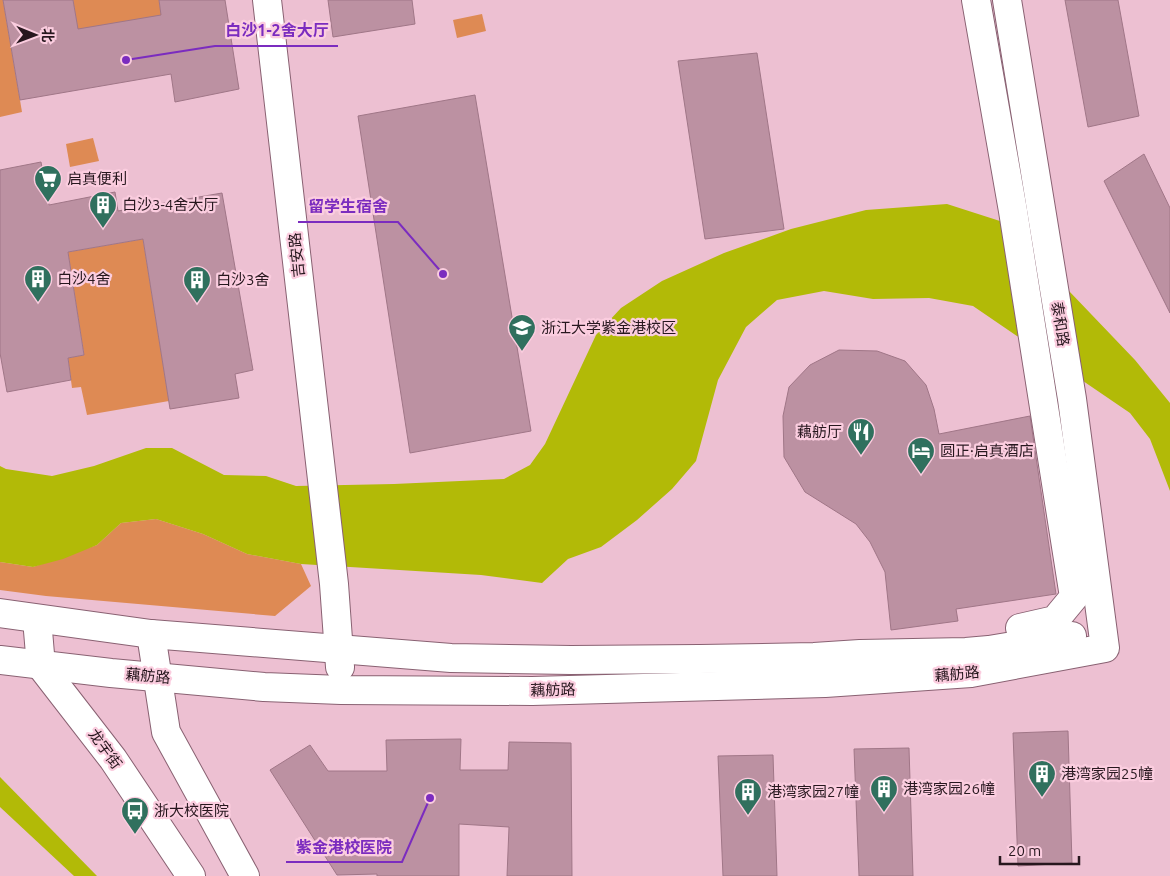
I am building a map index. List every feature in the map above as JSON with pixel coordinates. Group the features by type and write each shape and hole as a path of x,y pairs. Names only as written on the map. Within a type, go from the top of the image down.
{"street":[{"name":"吉安路","path":"267,0 334,584 341,690"},
{"name":"泰和路","path":"912,653 1055,620 1074,597 1013,211 976,0"},
{"name":"泰和路","path":"1007,0 1072,399 1104,639"},
{"name":"藕舫路","path":"0,613 151,634 451,658 571,660 814,658 860,654 989,650 1104,639"},
{"path":"37,618 41,666"},
{"path":"151,634 166,732 245,876"},
{"name":"藕舫路","path":"0,660 41,666 264,686 341,690 532,691 825,684 971,673 994,670 1104,639"},
{"name":"龙宇街","path":"41,666 113,758 190,876"}],"shaded area":[{"path":"0,0 3,0 22,112 0,117"},
{"path":"73,0 159,0 164,34 80,47"},
{"path":"482,14 486,31 457,38 453,20"},
{"path":"93,138 99,161 70,167 66,144"},
{"path":"947,204 1003,222 1135,360 1170,403 1170,491 1150,439 1130,413 973,306 929,298 873,299 824,291 777,300 746,327 718,380 696,461 672,489 637,520 601,547 568,559 542,583 481,575 301,564 247,554 203,534 156,519 121,523 97,545 63,559 33,567 0,562 0,466 6,469 52,476 94,466 146,448 172,448 224,475 266,476 296,486 504,479 530,465 545,444 596,335 621,308 662,281 724,253 791,229 866,210"},
{"path":"143,239 169,401 87,415 81,387 72,388 68,358 84,355 68,252"},
{"path":"156,519 203,534 247,554 301,564 311,586 275,616 46,596 0,590 0,562 33,567 97,545 121,523"},
{"path":"0,777 97,876 74,876 0,807"}],"building":[{"path":"3,0 73,0 78,29 161,15 159,0 225,0 239,89 175,102 171,74 20,100"},
{"path":"328,0 412,0 415,24 333,37"},
{"path":"1065,0 1118,0 1139,116 1088,127"},
{"path":"757,53 784,229 705,239 678,61"},
{"path":"475,95 531,431 410,453 358,116"},
{"path":"1144,154 1170,208 1170,313 1104,181"},
{"path":"41,162 49,205 115,192 118,211 222,193 253,370 235,374 239,398 170,409 143,239 68,252 84,355 68,358 71,380 7,392 0,353 0,170"},
{"name":"圆正·启真酒店","path":"839,350 877,351 905,361 926,385 934,409 939,434 1030,416 1056,594 956,609 958,621 891,630 885,572 870,542 856,524 805,492 784,457 783,416 789,387 810,365"},
{"name":"港湾家园25幢","path":"1068,731 1072,863 1018,866 1013,733"},
{"path":"461,739 460,770 508,770 509,742 571,743 572,876 507,876 509,827 459,824 459,876 337,875 270,770 310,745 328,771 387,771 386,740"},
{"name":"港湾家园26幢","path":"909,748 913,876 859,876 854,749"},
{"name":"港湾家园27幢","path":"773,755 777,876 723,876 718,756"}],"place":[{"name":"白沙1-2舍大厅","path":"126,60"},
{"name":"启真便利","path":"48,203"},
{"name":"白沙3-4舍大厅","path":"103,229"},
{"name":"留学生宿舍","path":"443,274"},
{"name":"白沙4舍","path":"38,303"},
{"name":"白沙3舍","path":"197,304"},
{"name":"浙江大学紫金港校区","path":"522,352"},
{"name":"藕舫厅","path":"861,456"},
{"name":"圆正·启真酒店","path":"921,475"},
{"name":"紫金港校医院","path":"430,798"},
{"name":"港湾家园25幢","path":"1042,798"},
{"name":"港湾家园26幢","path":"884,813"},
{"name":"港湾家园27幢","path":"748,816"},
{"name":"浙大校医院","path":"135,835"}]}
